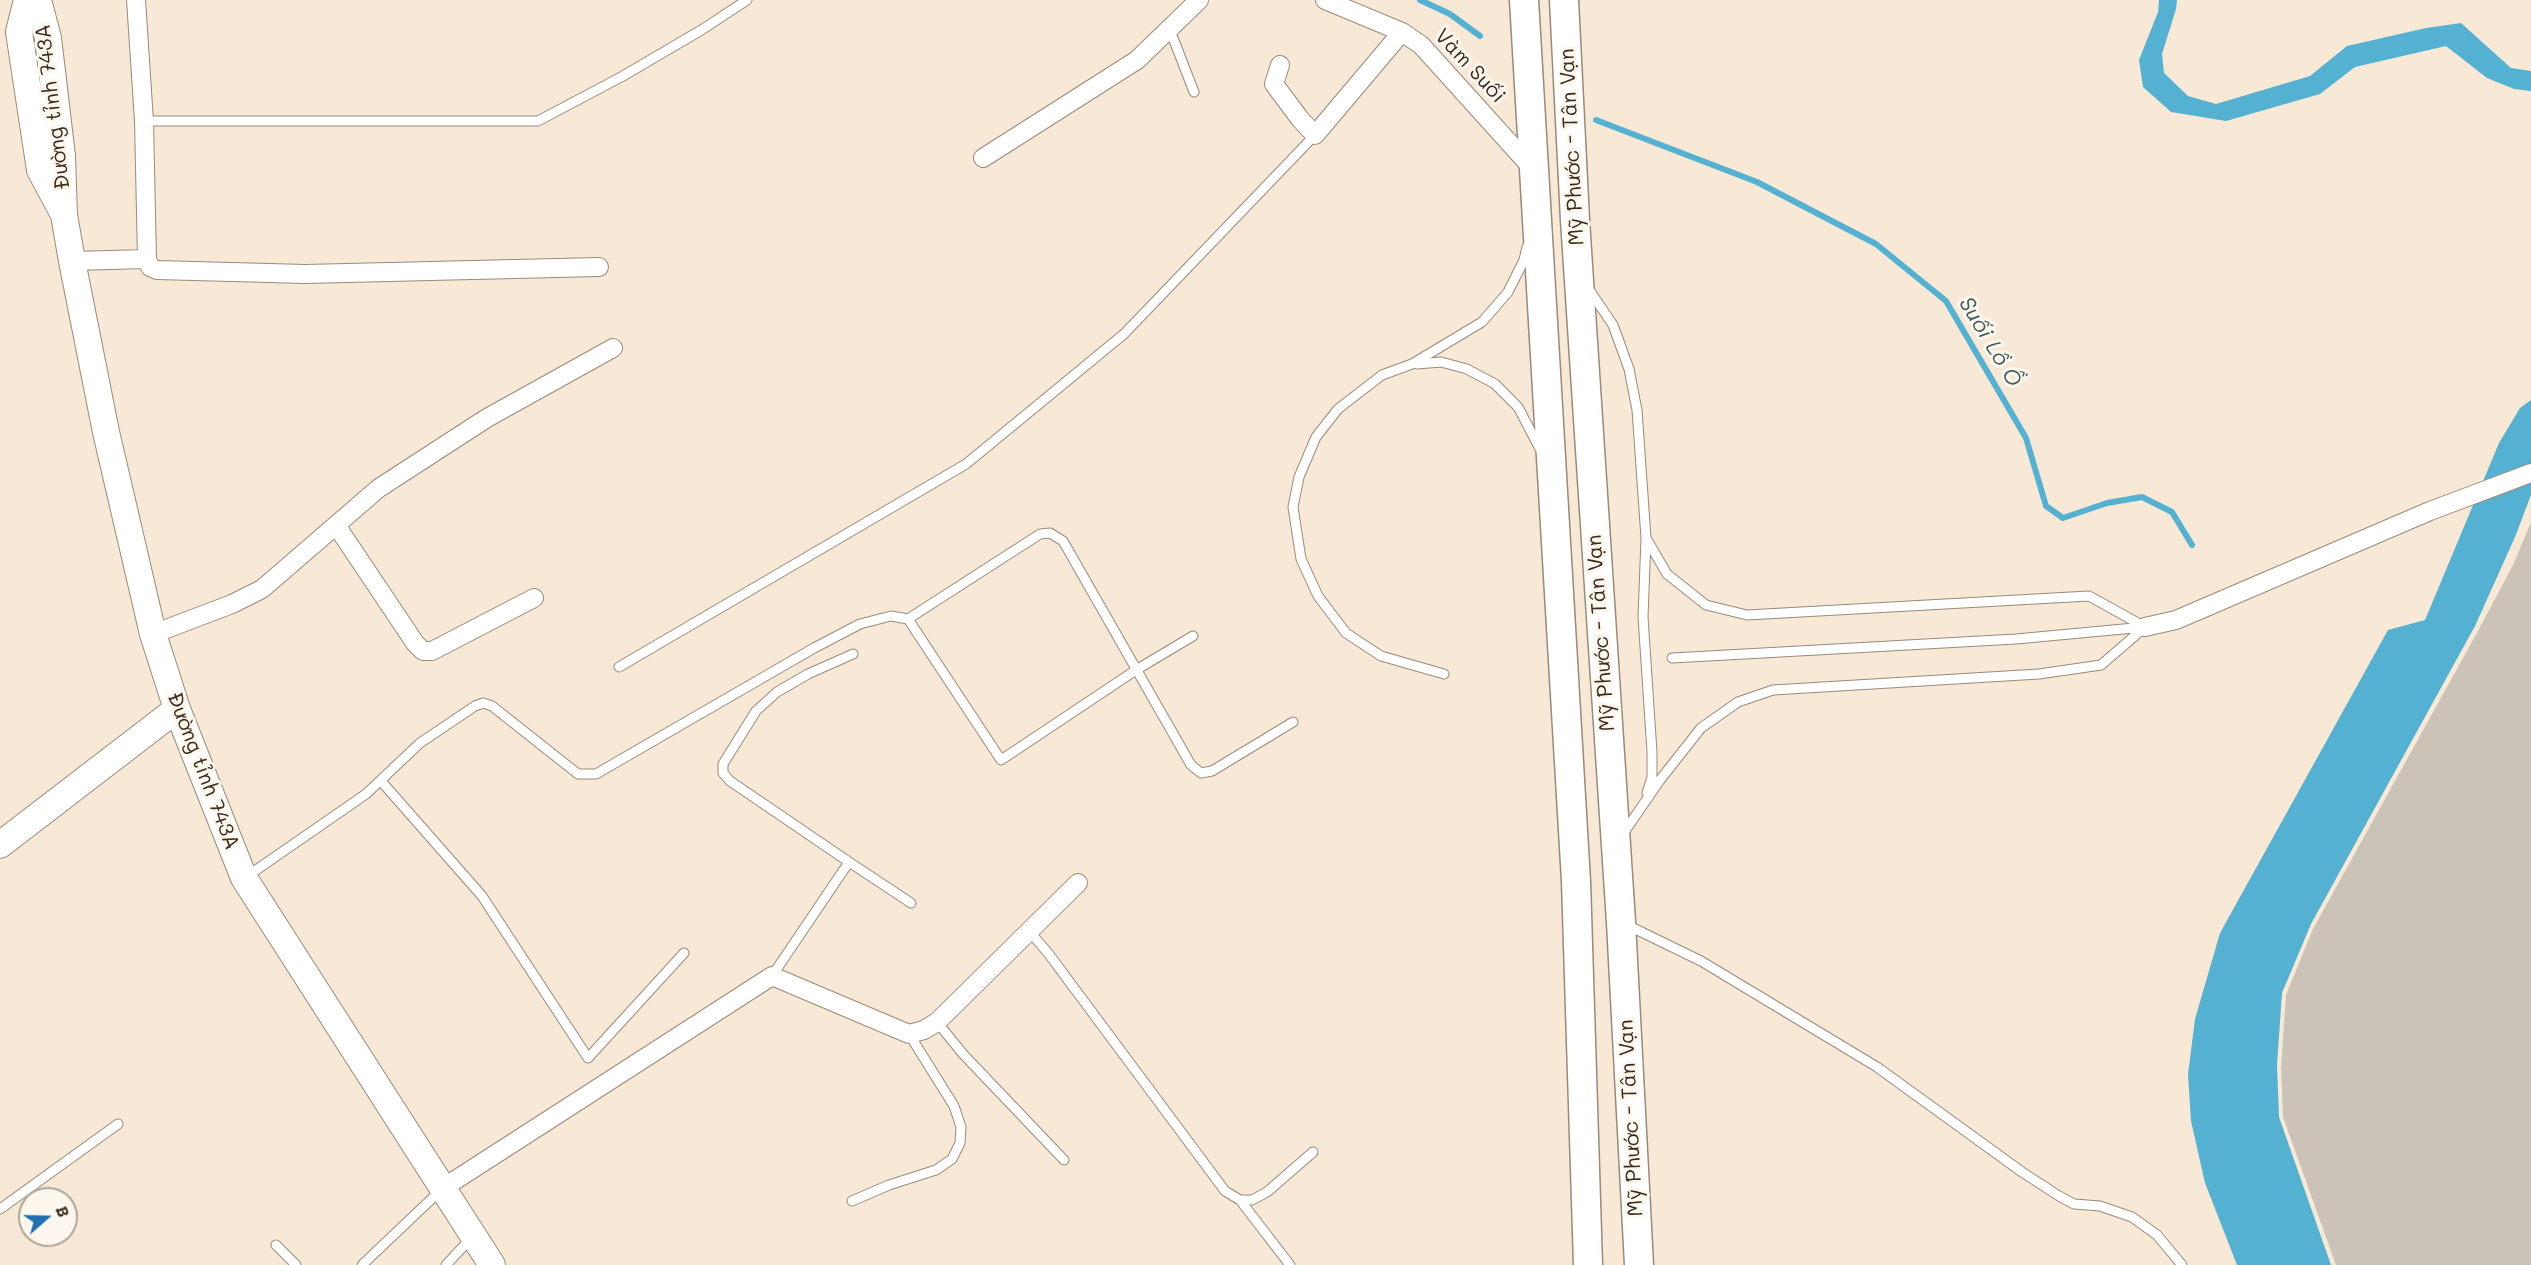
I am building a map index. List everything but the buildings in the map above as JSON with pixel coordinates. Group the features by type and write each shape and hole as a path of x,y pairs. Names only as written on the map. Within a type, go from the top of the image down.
{"main road":[{"name":"Đường tỉnh 743A","path":"27,0 19,32 40,170 64,215"},
{"name":"Đường tỉnh 743A","path":"38,0 48,38 62,156 64,215 72,261 106,432 153,634 177,709 244,878 492,1265"},
{"name":"Mỹ Phước - Tân Vạn","path":"1524,0 1575,880 1588,1265"},
{"name":"Mỹ Phước - Tân Vạn","path":"1564,0 1578,273 1621,922 1639,1265"},
{"path":"0,845 177,709"}],"street":[{"path":"136,0 144,121 147,259 150,267 157,270 305,274 599,267"},
{"path":"983,158 1137,60 1199,0"},
{"name":"Vàm Suối","path":"1325,0 1402,32 1421,45 1533,169"},
{"path":"1280,65 1274,84 1294,112 1315,135 1402,32"},
{"path":"72,261 147,259"},
{"path":"153,634 232,604 262,588 379,488 477,424 614,348"},
{"path":"2145,627 2176,620 2430,511 2531,473"},
{"path":"336,525 415,643 423,651 432,651 534,597"},
{"path":"443,1188 772,976 909,1034 924,1030 937,1022 1078,883"}],"lane":[{"path":"144,121 538,121 623,76 747,0"},
{"path":"1170,30 1194,92"},
{"path":"619,667 966,464 1124,334 1315,135"},
{"path":"1444,674 1381,656 1346,633 1318,596 1301,559 1293,507 1299,477 1316,436 1338,409 1382,375 1412,364 1482,322 1508,292 1524,260 1535,212"},
{"path":"1578,273 1612,325 1629,369 1637,411 1646,538 1643,616 1652,752 1652,777 1645,801"},
{"path":"1412,364 1441,362 1467,369 1495,384 1518,407 1551,470"},
{"path":"244,878 366,795 420,743 475,706 483,703 492,706 578,774 596,774 860,624 891,616 908,619 1040,534 1050,533 1063,541 1191,765 1201,773 1212,771 1293,722"},
{"path":"1646,538 1667,574 1706,604 1747,615 2089,596 2145,627"},
{"path":"908,619 1001,760 1136,670 1193,636"},
{"path":"1672,658 2016,639 2145,627"},
{"path":"1615,846 1645,801 1701,728 1738,702 1773,690 2039,674 2101,665 2145,627"},
{"path":"853,654 808,674 770,698 756,711 723,764 723,773 730,781 911,903"},
{"path":"381,781 482,896 588,1058 684,954"},
{"path":"772,976 849,862"},
{"path":"1621,922 1701,961 1877,1067 2012,1166 2059,1196 2073,1204 2100,1206 2132,1217 2157,1235 2182,1265"},
{"path":"1030,932 1226,1191 1240,1200 1290,1265"},
{"path":"937,1022 963,1054 1064,1160"},
{"path":"852,1201 889,1185 936,1170 952,1159 960,1143 961,1126 954,1106 909,1034"},
{"path":"0,1209 118,1124"},
{"path":"1240,1200 1252,1200 1267,1192 1313,1152"},
{"path":"362,1265 443,1188"},
{"path":"446,1265 473,1236"},
{"path":"276,1245 296,1265"}],"shaded area":[{"path":"2531,522 2531,1265 2336,1265 2283,1117 2281,1068 2286,995 2313,929 2478,631 2513,565"}],"water":[{"path":"2159,0 2177,0 2162,54 2164,73 2188,96 2216,104 2310,76 2347,46 2426,28 2461,23 2511,68 2531,71 2531,91 2514,89 2487,78 2446,46 2355,67 2320,94 2226,121 2171,112 2143,87 2139,60 2158,12"},
{"path":"2531,400 2531,495 2515,537 2475,626 2311,924 2282,993 2277,1065 2279,1117 2331,1265 2237,1265 2205,1183 2191,1121 2188,1074 2195,1019 2220,933 2388,630 2425,620 2499,443 2520,408"}],"waterway":[{"name":"Suối Lồ Ồ","path":"1420,0 1450,14 1480,36"},
{"name":"Suối Lồ Ồ","path":"1596,120 1757,182 1876,244 1946,301 2026,438 2046,506 2063,518 2107,503 2142,497 2172,512 2192,545"}]}
